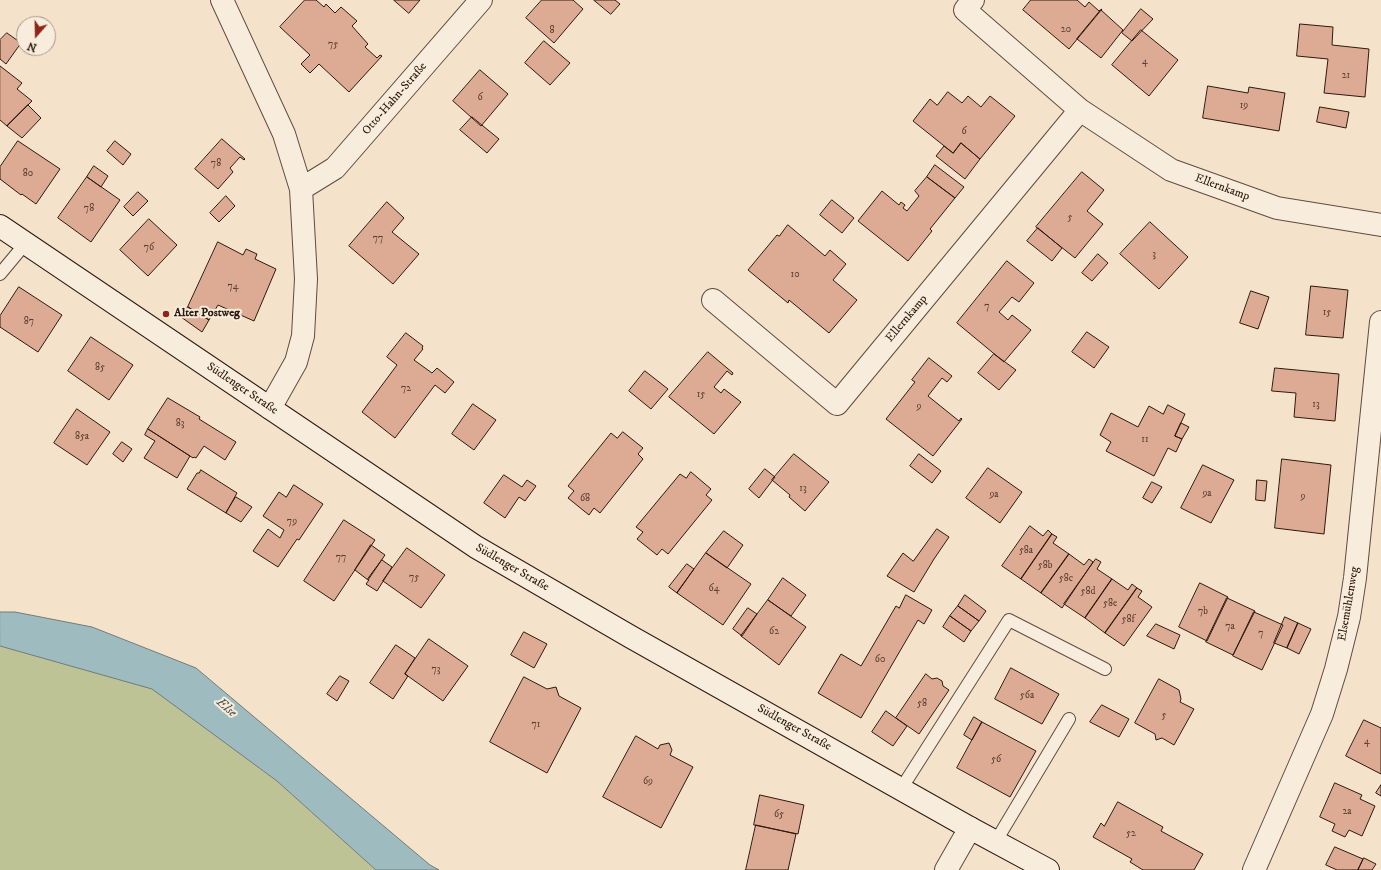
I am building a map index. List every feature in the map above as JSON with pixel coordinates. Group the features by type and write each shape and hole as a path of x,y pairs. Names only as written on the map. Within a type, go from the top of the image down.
{"street":[{"path":"222,0 284,134 302,189 306,279 303,336 296,362 270,408"},
{"name":"Otto-Hahn-Straße","path":"302,189 335,168 481,0"},
{"name":"Ellernkamp","path":"973,0 965,10 1080,110 1171,170 1277,208 1381,225"},
{"name":"Ellernkamp","path":"713,300 837,404 1080,110"},
{"name":"Südlenger Straße","path":"0,226 476,547 631,637 970,828 1048,870"},
{"name":"Elsemühlenweg","path":"1254,870 1322,714 1336,669 1349,617 1355,578 1381,322"},
{"path":"946,870 970,828"}],"lane":[{"path":"0,274 25,244"},
{"path":"901,789 1009,620 1105,669"},
{"path":"996,842 1069,719"}],"green space":[{"path":"0,646 152,688 277,781 376,870 0,870"}],"water":[{"name":"Else","path":"0,612 15,612 92,627 196,668 430,865 439,870 376,870 277,781 152,689 0,646"}],"building":[{"path":"305,0 316,0 324,7 326,4 335,13 341,7 357,21 352,26 368,44 365,47 377,58 380,55 382,56 349,92 319,64 310,73 301,64 310,55 280,27"},
{"path":"394,0 420,0 409,13"},
{"path":"542,0 573,0 583,9 554,43 526,18"},
{"path":"594,0 615,0 620,4 611,14"},
{"path":"1031,0 1077,0 1085,7 1089,2 1099,11 1102,9 1069,49 1023,10"},
{"path":"1141,9 1153,19 1132,41 1122,33"},
{"path":"1101,10 1123,30 1101,58 1077,39"},
{"path":"1300,24 1333,27 1332,45 1369,49 1365,97 1324,93 1328,59 1297,56"},
{"path":"1141,30 1178,60 1149,96 1112,65"},
{"path":"7,33 16,39 16,50 6,64 0,59 0,40"},
{"path":"544,41 570,63 550,85 525,63"},
{"path":"0,66 22,83 17,89 32,101 7,126 0,120"},
{"path":"480,70 508,94 481,126 453,101"},
{"path":"1208,86 1248,93 1249,87 1285,93 1279,131 1203,118"},
{"path":"948,92 962,103 968,96 981,107 990,96 1015,116 980,159 961,143 953,153 913,121 930,99 937,105"},
{"path":"28,105 41,118 22,138 7,126"},
{"path":"1320,107 1349,112 1346,128 1317,122"},
{"path":"472,117 499,139 487,153 460,130"},
{"path":"222,139 245,159 244,160 240,157 230,168 233,172 218,189 195,169"},
{"path":"18,141 60,169 36,204 0,179 0,167"},
{"path":"115,141 131,154 123,165 107,151"},
{"path":"961,143 980,159 965,179 936,156 944,146 953,153"},
{"path":"935,165 964,187 955,198 927,177"},
{"path":"94,166 108,176 101,187 87,177"},
{"path":"1082,172 1104,190 1087,211 1103,224 1075,258 1036,227"},
{"path":"87,177 120,200 91,242 58,218"},
{"path":"927,177 955,198 930,229 932,231 908,261 858,221 882,191 899,205 901,202 905,205 903,208 907,211 919,196 915,191"},
{"path":"138,192 148,201 133,216 124,207"},
{"path":"226,196 235,206 219,222 210,213"},
{"path":"832,200 854,218 842,233 820,215"},
{"path":"387,202 404,218 392,232 419,254 393,284 349,246"},
{"path":"149,219 177,245 148,276 120,250"},
{"path":"1150,222 1188,257 1159,289 1120,254"},
{"path":"788,225 825,256 830,250 846,264 833,280 857,300 829,333 789,300 788,303 748,270 777,235 779,236"},
{"path":"1038,228 1062,248 1052,261 1027,241"},
{"path":"218,242 243,255 246,249 257,254 255,259 276,269 254,321 218,305 209,320 188,307"},
{"path":"1098,254 1108,263 1092,281 1082,273"},
{"path":"1007,261 1034,283 1019,302 1012,297 999,312 1008,320 1012,315 1031,330 1004,362 957,323"},
{"path":"1311,286 1348,290 1343,338 1306,335"},
{"path":"19,287 62,315 38,352 0,327 0,316"},
{"path":"1251,291 1269,297 1258,329 1240,323"},
{"path":"188,307 209,320 202,332 181,317"},
{"path":"1087,332 1109,347 1094,368 1072,352"},
{"path":"406,333 423,346 423,349 414,360 432,373 437,368 454,382 445,393 435,385 395,438 362,412 397,365 387,357"},
{"path":"91,337 133,365 109,400 68,371"},
{"path":"708,352 733,373 732,375 727,371 714,387 721,393 724,389 741,402 714,434 669,397"},
{"path":"994,354 1016,370 999,390 978,373"},
{"path":"929,358 952,376 947,382 942,378 928,396 959,421 961,418 962,419 933,456 886,419 915,382 912,380"},
{"path":"1275,368 1339,374 1335,421 1294,417 1296,393 1272,391"},
{"path":"645,371 668,389 651,409 629,391"},
{"path":"168,398 200,417 199,419 236,442 225,460 204,446 196,458 193,458 148,429"},
{"path":"473,404 496,420 474,450 452,434"},
{"path":"1168,405 1185,414 1175,436 1182,439 1176,452 1168,448 1154,476 1106,451 1111,442 1100,435 1111,413 1138,427 1149,406 1163,414"},
{"path":"77,409 110,432 87,465 54,443"},
{"path":"1181,423 1189,427 1182,439 1175,436"},
{"path":"148,429 190,456 177,478 144,458 155,441 145,435"},
{"path":"623,432 643,448 638,454 643,459 600,513 594,508 589,515 568,498 574,491 568,486 611,433 617,438"},
{"path":"122,442 132,449 123,462 113,454"},
{"path":"794,454 829,482 805,511 789,497 790,495 772,480"},
{"path":"919,454 941,471 932,483 910,466"},
{"path":"1282,459 1331,465 1324,534 1275,528"},
{"path":"1203,465 1234,480 1211,523 1181,508"},
{"path":"988,468 1022,492 1000,523 966,498"},
{"path":"765,469 775,477 759,498 749,489"},
{"path":"201,470 237,493 226,513 187,489 197,473"},
{"path":"691,472 711,489 706,495 712,500 668,554 662,549 657,555 637,539 643,532 636,527 680,474 686,478"},
{"path":"504,475 522,487 527,480 536,486 525,501 519,497 505,518 484,503"},
{"path":"1257,480 1267,481 1265,501 1256,500"},
{"path":"1152,482 1162,487 1152,503 1143,498"},
{"path":"294,485 323,504 299,540 297,539 278,567 253,551 268,529 280,538 284,530 263,516 279,492 286,497"},
{"path":"236,497 252,507 241,522 226,513"},
{"path":"344,520 375,540 334,601 304,581"},
{"path":"1030,526 1043,536 1048,530 1052,534 1021,579 1002,566"},
{"path":"937,529 949,537 914,592 887,576 903,553 913,561"},
{"path":"724,531 743,545 727,568 706,553"},
{"path":"1052,534 1057,537 1053,543 1069,554 1041,593 1021,579"},
{"path":"371,545 385,555 368,580 355,570"},
{"path":"407,548 445,575 421,608 383,581"},
{"path":"706,553 751,584 723,625 677,593"},
{"path":"1069,554 1084,565 1089,559 1093,562 1062,608 1041,593"},
{"path":"1096,559 1101,562 1097,569 1112,579 1085,618 1064,604"},
{"path":"382,560 392,567 377,591 366,584"},
{"path":"687,564 694,569 677,593 669,587"},
{"path":"783,578 806,595 791,616 768,600"},
{"path":"1112,579 1128,590 1132,584 1137,588 1105,633 1085,618"},
{"path":"1200,583 1228,597 1207,641 1179,627"},
{"path":"1137,588 1142,591 1138,597 1152,607 1124,646 1105,633"},
{"path":"906,595 932,610 924,624 918,620 861,718 818,693 841,654 861,666 896,606 899,608"},
{"path":"965,595 986,611 979,621 958,606"},
{"path":"1227,598 1255,611 1233,655 1206,642"},
{"path":"768,600 806,627 779,665 741,636"},
{"path":"958,606 979,621 971,631 950,616"},
{"path":"748,608 757,614 742,636 733,629"},
{"path":"1254,612 1283,625 1262,670 1233,656"},
{"path":"950,616 971,631 964,642 943,627"},
{"path":"1285,617 1298,623 1287,648 1274,643"},
{"path":"1298,623 1311,629 1299,654 1287,648"},
{"path":"1156,624 1180,635 1174,649 1147,636"},
{"path":"524,632 547,644 534,668 511,655"},
{"path":"429,639 468,666 443,701 405,674"},
{"path":"396,645 415,658 405,674 408,676 393,699 370,683"},
{"path":"1011,668 1059,694 1042,724 995,699"},
{"path":"926,674 932,679 937,678 942,681 943,686 949,690 919,734 896,718"},
{"path":"340,676 349,681 337,701 327,694"},
{"path":"524,677 547,689 556,687 559,696 581,708 547,773 490,742"},
{"path":"1159,679 1179,690 1181,699 1180,702 1194,709 1174,745 1162,738 1156,740 1155,734 1135,723"},
{"path":"1102,705 1129,719 1119,737 1090,722"},
{"path":"886,711 907,726 893,746 872,732"},
{"path":"974,717 982,722 972,740 964,735"},
{"path":"1364,720 1381,728 1381,774 1346,756"},
{"path":"982,722 1036,751 1010,797 957,768"},
{"path":"636,736 658,749 660,745 669,743 672,750 670,755 693,767 661,828 603,797"},
{"path":"1335,783 1362,795 1360,799 1375,806 1362,836 1349,830 1345,837 1332,831 1335,824 1320,817"},
{"path":"1381,785 1381,796 1376,793"},
{"path":"760,795 804,805 798,834 754,825"},
{"path":"1118,802 1163,827 1161,831 1203,854 1194,870 1143,870 1130,862 1132,859 1093,837 1101,823 1104,826"},
{"path":"756,825 796,834 788,870 746,870"},
{"path":"1335,847 1363,859 1358,870 1337,870 1326,865"},
{"path":"1364,858 1376,864 1372,870 1358,870"}],"place":[{"name":"Alter Postweg","path":"166,314"}]}
